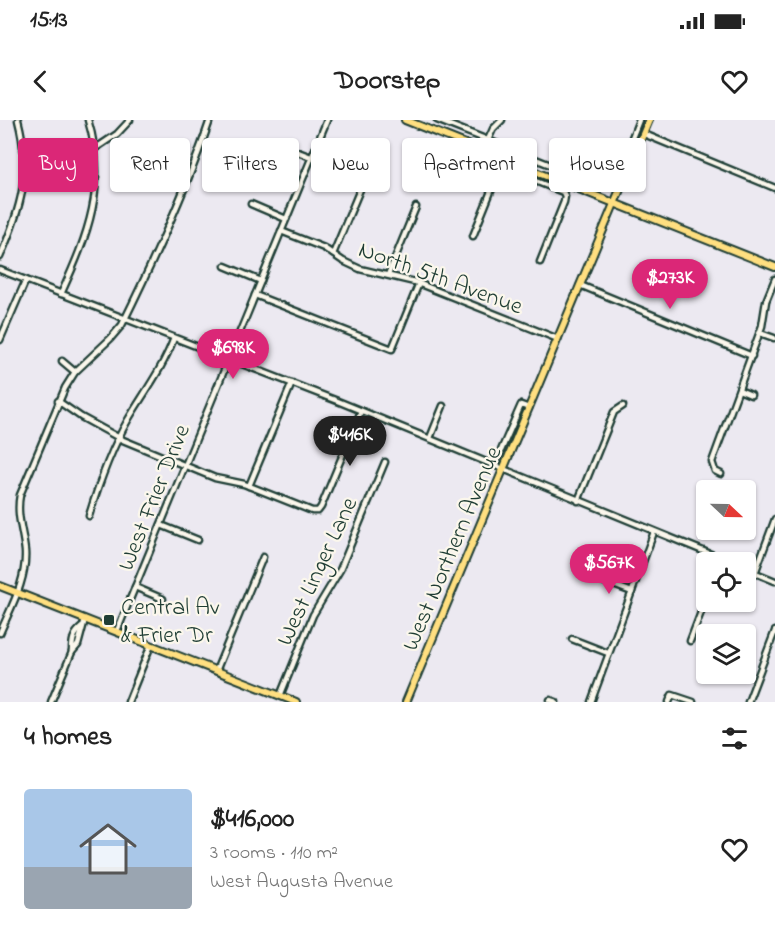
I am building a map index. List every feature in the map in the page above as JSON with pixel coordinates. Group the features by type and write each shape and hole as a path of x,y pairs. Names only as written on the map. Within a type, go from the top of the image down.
{"main road":[{"path":"405,120 450,138"},
{"name":"West Northern Avenue","path":"406,702 649,120"},
{"path":"537,172 775,267"},
{"path":"0,586 296,702"}],"street":[{"path":"0,257 18,211 23,191 24,156 18,120"},
{"path":"88,120 93,138"},
{"path":"98,147 117,134 130,120"},
{"path":"0,633 23,575 25,550 18,518 20,495 58,401 75,372 110,339 126,318 176,212 210,120"},
{"name":"West Frier Drive","path":"319,138 327,120"},
{"path":"437,120 483,138"},
{"path":"489,138 493,129 502,120"},
{"path":"632,138 639,120"},
{"path":"644,134 775,188"},
{"path":"299,152 311,157"},
{"name":"West Frier Drive","path":"117,632 311,157"},
{"path":"537,182 563,192 565,196 540,262"},
{"path":"62,294 91,220 95,192"},
{"path":"333,254 359,192"},
{"path":"472,236 490,192"},
{"path":"251,204 286,219"},
{"path":"388,275 416,207"},
{"name":"North 5th Avenue","path":"281,231 324,248 360,269 419,284 558,339"},
{"path":"225,266 261,280"},
{"path":"0,270 495,464 700,552"},
{"path":"721,474 715,471 712,462 760,333 766,301 775,279"},
{"path":"0,340 26,280"},
{"path":"255,295 392,349 419,284"},
{"path":"580,285 752,356"},
{"path":"760,333 774,338"},
{"path":"89,516 101,477 119,437 162,364 174,338"},
{"path":"62,361 75,372"},
{"path":"249,486 292,383"},
{"path":"739,390 751,395"},
{"path":"58,401 81,417 119,437 185,466 214,478 249,486 312,511 318,511 360,411"},
{"name":"West Northern Avenue","path":"495,464 521,405 529,408"},
{"path":"430,438 443,406"},
{"path":"578,501 614,412 623,406"},
{"name":"West Linger Lane","path":"280,696 316,609 340,570 385,462"},
{"path":"756,570 775,519"},
{"path":"161,525 198,540"},
{"path":"591,702 654,532"},
{"path":"216,671 262,557"},
{"path":"756,573 775,581"},
{"path":"595,578 632,592"},
{"name":"West Frier Drive","path":"135,587 163,599"},
{"path":"690,641 701,612"},
{"path":"51,702 72,652 78,645 86,619"},
{"path":"750,701 775,631"},
{"path":"572,639 609,653"},
{"path":"128,702 151,645"},
{"path":"769,646 775,648"},
{"path":"669,702 672,695 693,702"},
{"path":"550,700 556,702"}],"place":[{"name":"Central Av & Frier Dr","path":"109,620"}]}
